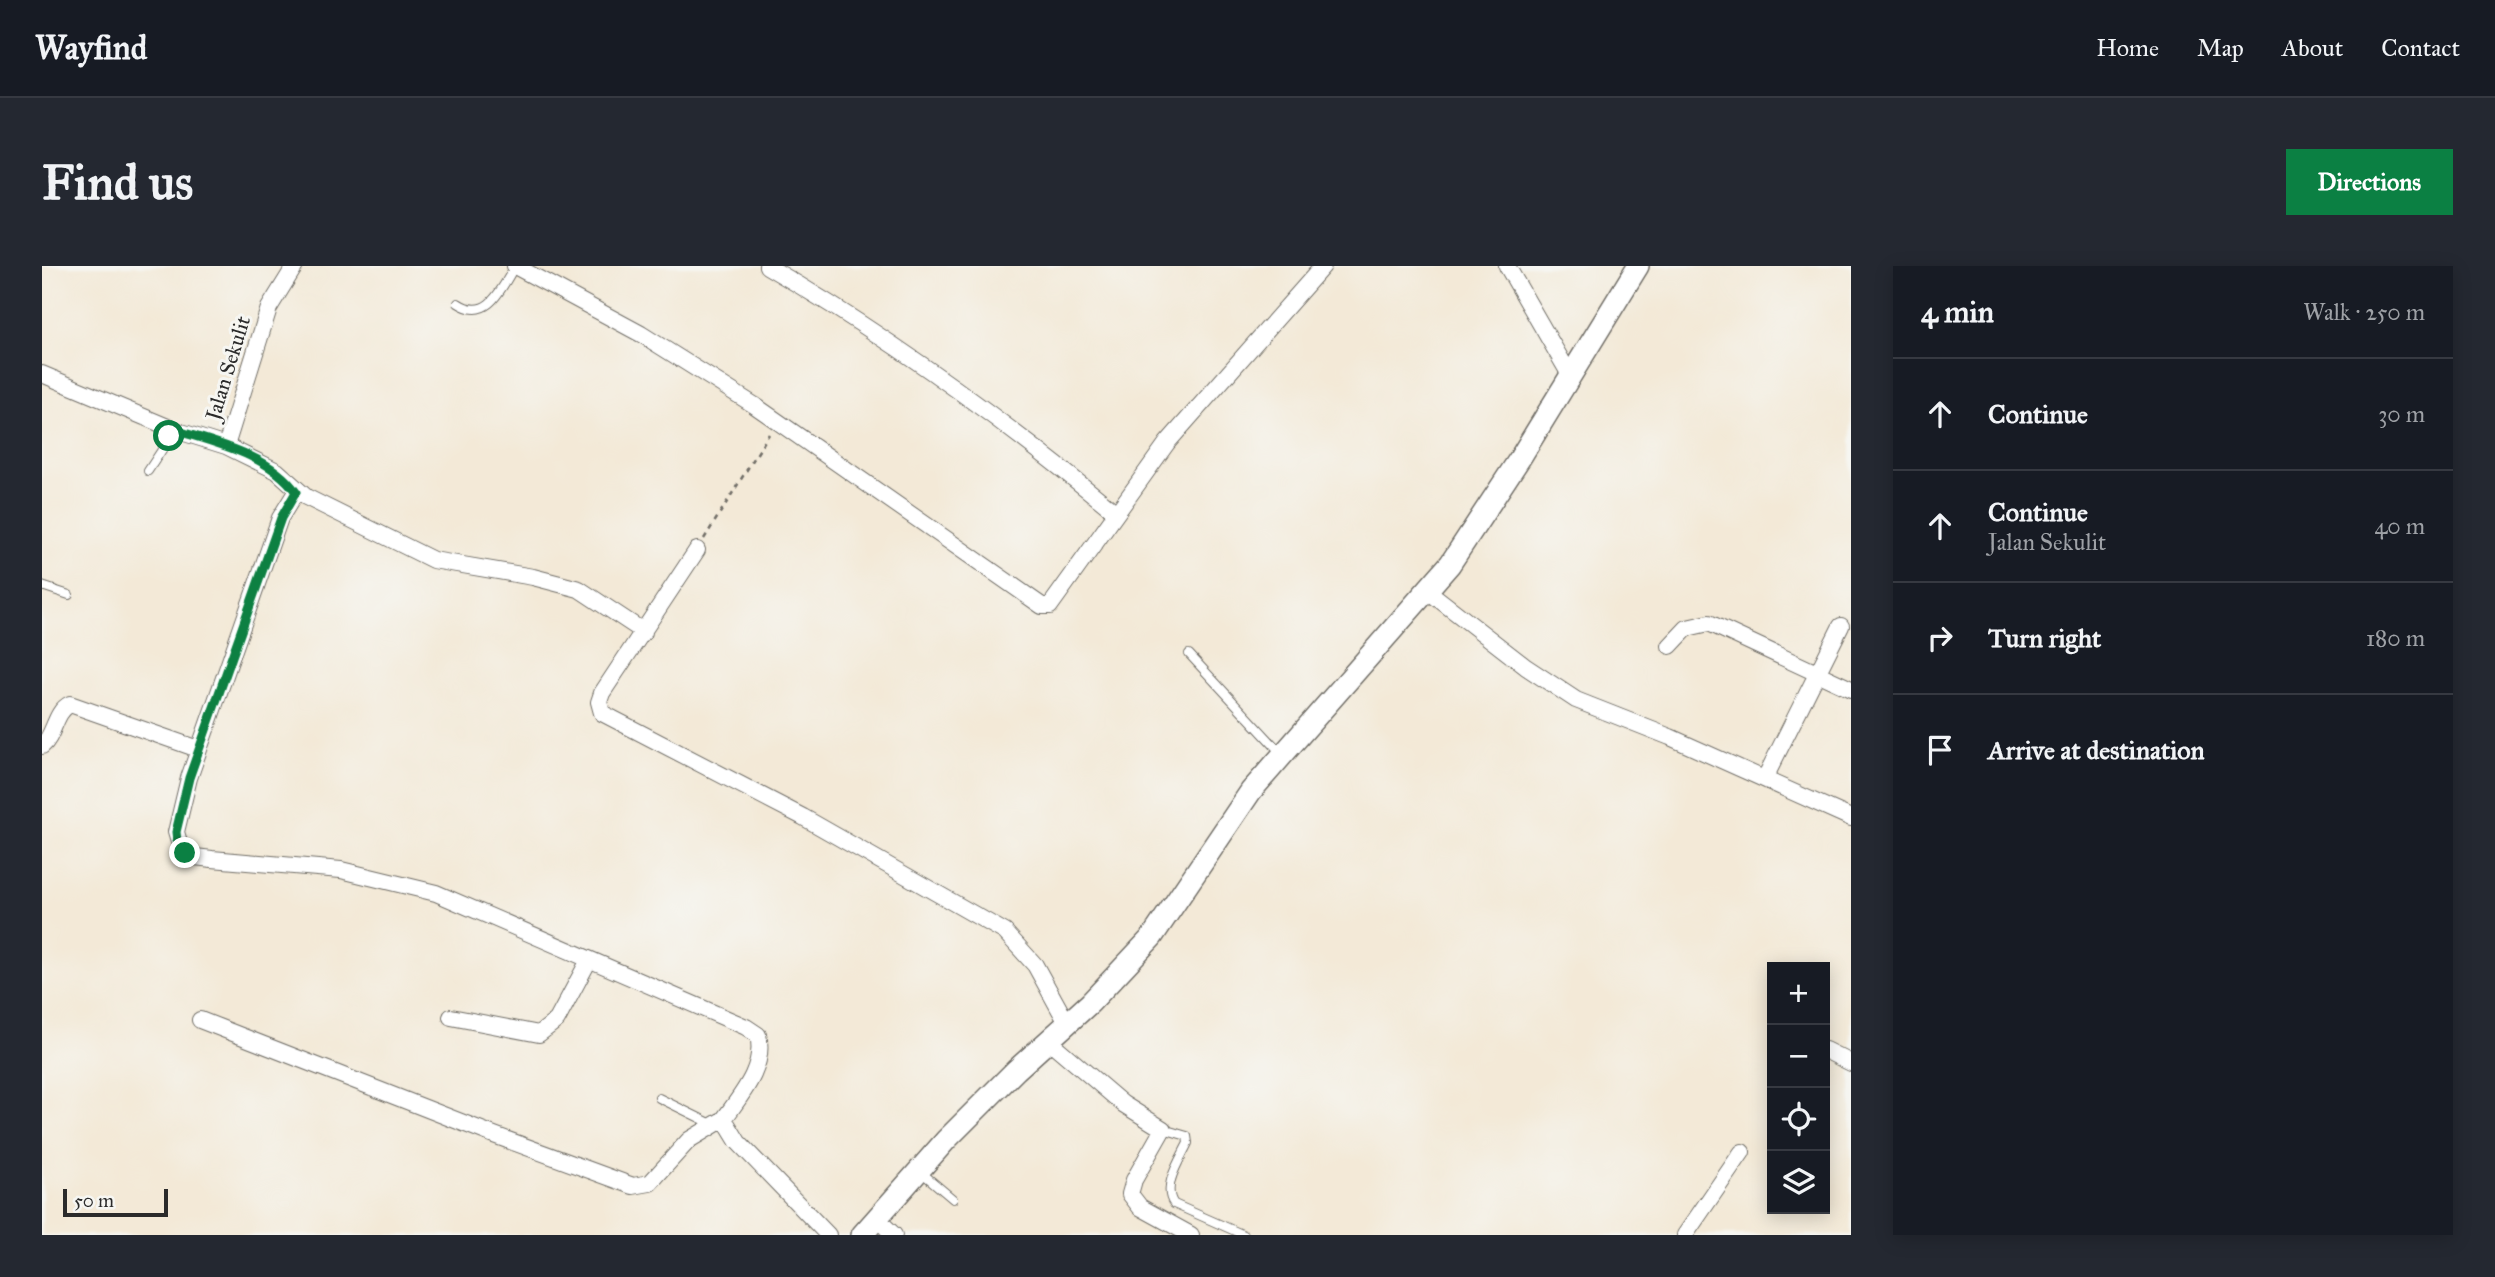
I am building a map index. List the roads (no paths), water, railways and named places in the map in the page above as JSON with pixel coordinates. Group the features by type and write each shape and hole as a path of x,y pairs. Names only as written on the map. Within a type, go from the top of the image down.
{"street":[{"name":"Jalan Sekulit","path":"295,266 269,308 226,446 277,471 296,492 432,560 533,577 579,589 643,632"},
{"path":"515,266 641,334 777,422 1042,606 1051,606 1116,513 1199,404 1323,266"},
{"path":"767,266 855,318 965,393 1116,513"},
{"path":"1507,266 1570,375"},
{"path":"862,1235 918,1170 978,1107 1108,985 1152,937 1239,807 1282,754 1428,591 1469,535 1638,266"},
{"path":"42,374 175,430 226,446"},
{"path":"200,1020 633,1186 650,1184 689,1140 718,1121 756,1069 761,1044 758,1035 729,1019 589,960 458,900 412,886 341,870 212,859 185,853 177,841 176,832 198,749 281,518 296,492"},
{"path":"697,550 602,692 599,702 602,713 803,817 1005,932 1035,965 1067,1023"},
{"path":"1428,591 1564,693 1765,778 1851,818"},
{"path":"1670,646 1688,628 1709,623 1851,689"},
{"path":"1765,778 1841,626"},
{"path":"42,746 48,740 61,712 70,704 198,749"},
{"path":"451,1017 539,1034 557,1020 589,960"},
{"path":"1048,1040 1123,1104 1163,1129 1134,1180 1130,1194 1140,1207 1183,1233"},
{"path":"1830,1052 1851,1063"},
{"path":"718,1121 828,1235"},
{"path":"1685,1235 1742,1152"},
{"path":"876,1218 894,1235"}],"lane":[{"path":"458,303 474,309 491,304 515,266"},
{"path":"148,471 175,430"},
{"path":"42,586 68,595"},
{"path":"1189,654 1282,754"},
{"path":"659,1098 718,1121"},
{"path":"1163,1129 1187,1136 1188,1143 1172,1177 1169,1198 1174,1204 1244,1235"},
{"path":"918,1170 953,1199"}]}
